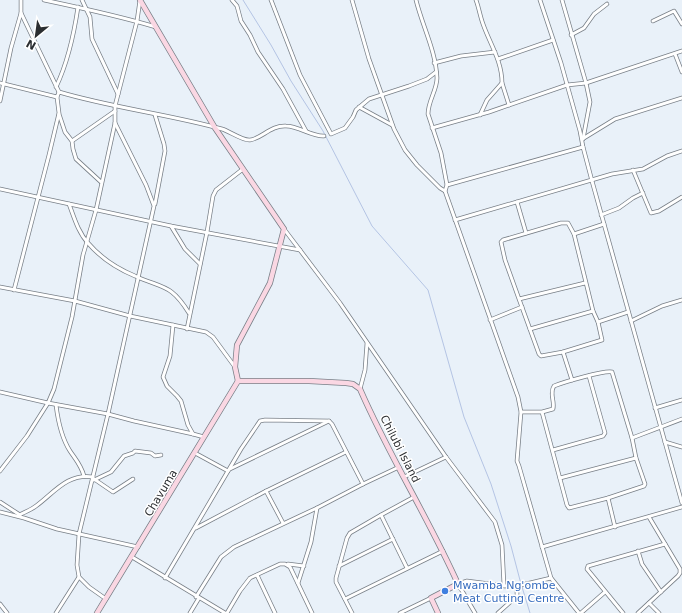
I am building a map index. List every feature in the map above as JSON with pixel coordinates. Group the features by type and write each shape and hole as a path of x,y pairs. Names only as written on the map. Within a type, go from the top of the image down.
{"street":[{"path":"0,101 11,48 21,13 21,0"},
{"path":"44,0 86,8 137,21 157,28"},
{"path":"82,0 90,17 92,39 118,94"},
{"path":"0,471 27,436 48,403 54,389 72,317 83,255 96,210 115,123 115,106 137,21 140,0"},
{"path":"140,0 215,128 284,229 367,343 446,457 496,522 502,545 504,586"},
{"path":"232,0 237,6 241,21 248,30 258,52 283,89 306,131"},
{"path":"271,0 300,76 331,134 345,128 359,107 369,99 381,94 399,90 427,79 436,72"},
{"path":"352,0 369,59 392,125 409,155 440,188 445,191"},
{"path":"476,0 482,23 498,59 502,83 509,104"},
{"path":"540,0 583,139"},
{"path":"562,0 586,82 590,102 583,139 583,147 682,503"},
{"path":"417,1 430,42 436,72 436,85 427,111 441,153 447,185 445,191 518,397 521,412 518,461 551,578 580,613 605,592"},
{"path":"571,35 584,28 594,14 607,4"},
{"path":"56,87 64,70 78,7"},
{"path":"652,21 674,11 682,24"},
{"path":"21,13 59,92 87,100 155,115 165,115 222,129 250,140 278,127 286,126 306,131 320,137 324,136"},
{"path":"498,59 553,40"},
{"path":"432,128 480,114 567,85 586,82 682,51"},
{"path":"434,63 461,56 495,52"},
{"path":"675,54 682,72"},
{"path":"0,83 57,97"},
{"path":"480,114 487,100 502,83"},
{"path":"59,92 57,97 59,112 65,132 72,141 74,153 78,161 101,182"},
{"path":"583,139 615,119 682,98"},
{"path":"359,107 392,125"},
{"path":"72,141 115,111"},
{"path":"14,290 59,112"},
{"path":"106,599 89,587 79,577 77,565 79,534 139,278 165,151 155,115"},
{"path":"115,123 146,184 154,206"},
{"path":"447,185 583,147"},
{"path":"455,220 617,173 643,169 666,156 682,151"},
{"path":"187,329 214,193 243,169"},
{"path":"633,170 651,213 658,211 682,197"},
{"path":"0,189 171,226 300,250"},
{"path":"601,215 619,208 643,193"},
{"path":"517,202 526,233"},
{"path":"69,204 77,226 87,242 105,259 139,278 171,290 182,302 189,313"},
{"path":"565,222 570,224 602,340 563,352 541,356 539,354 505,260 501,243 503,240 526,233 565,222"},
{"path":"574,234 604,224"},
{"path":"171,226 185,249 200,264"},
{"path":"284,229 270,284 237,345 235,367 238,381 308,381 346,383 353,384 360,389 365,370 367,343"},
{"path":"519,299 586,282"},
{"path":"0,287 75,301 130,316 206,332 213,337 235,367"},
{"path":"631,321 662,306 682,300"},
{"path":"490,320 522,307"},
{"path":"530,329 593,311"},
{"path":"598,322 628,312"},
{"path":"173,325 170,356 163,377 167,386 181,401 188,425 193,434"},
{"path":"563,352 572,380"},
{"path":"521,412 542,412 553,409 552,388 554,386 608,371 612,372 632,438 636,458 645,484 644,486 608,498 569,508 542,412"},
{"path":"553,450 603,436 605,434 589,376"},
{"name":"Chavuma","path":"98,613 238,381"},
{"name":"Chilubi Island","path":"360,389 443,551 458,584"},
{"path":"0,392 56,405 108,414 204,437"},
{"path":"655,408 682,400"},
{"path":"56,405 58,420 62,432 70,451 80,463 84,476"},
{"path":"632,438 682,419"},
{"path":"165,578 240,449 260,421 328,421 332,424 363,484"},
{"path":"228,471 328,421"},
{"path":"665,442 682,447"},
{"path":"93,478 111,472 124,456 133,453 134,451 152,453 155,456 161,455"},
{"path":"195,528 346,452"},
{"path":"195,453 228,471"},
{"path":"404,477 446,457"},
{"path":"560,478 636,458"},
{"path":"190,613 215,565 227,552 399,467"},
{"path":"19,515 34,507 58,486 84,476 93,478 113,492 133,479"},
{"path":"266,491 283,523"},
{"path":"352,613 336,582 339,566 350,533 414,497"},
{"path":"608,498 615,527"},
{"path":"0,502 24,518"},
{"path":"542,548 682,507"},
{"path":"298,583 311,542 317,508"},
{"path":"0,512 79,534 138,547"},
{"path":"381,515 407,568"},
{"path":"638,613 680,573 680,569 649,517"},
{"path":"339,566 393,539"},
{"path":"623,613 587,569 588,566 665,544"},
{"path":"345,599 443,551"},
{"path":"638,551 642,564 661,592"},
{"path":"132,557 198,598 226,613 250,578 280,564 304,566"},
{"path":"288,564 312,613"},
{"path":"257,575 275,613"},
{"path":"56,613 79,577"},
{"path":"400,613 458,584 467,582 518,586 551,578"},
{"path":"458,584 475,613"},
{"path":"498,613 517,596 518,586"},
{"path":"431,598 438,613"},
{"path":"649,603 658,613"},
{"path":"0,604 7,613"}],"waterway":[{"path":"243,0 291,81 323,131 372,226 428,290 464,417 491,484 511,546 521,584"},
{"path":"522,587 530,613"}],"place":[{"name":"Mwamba Ng'ombe Meat Cutting Centre","path":"445,591"}]}
